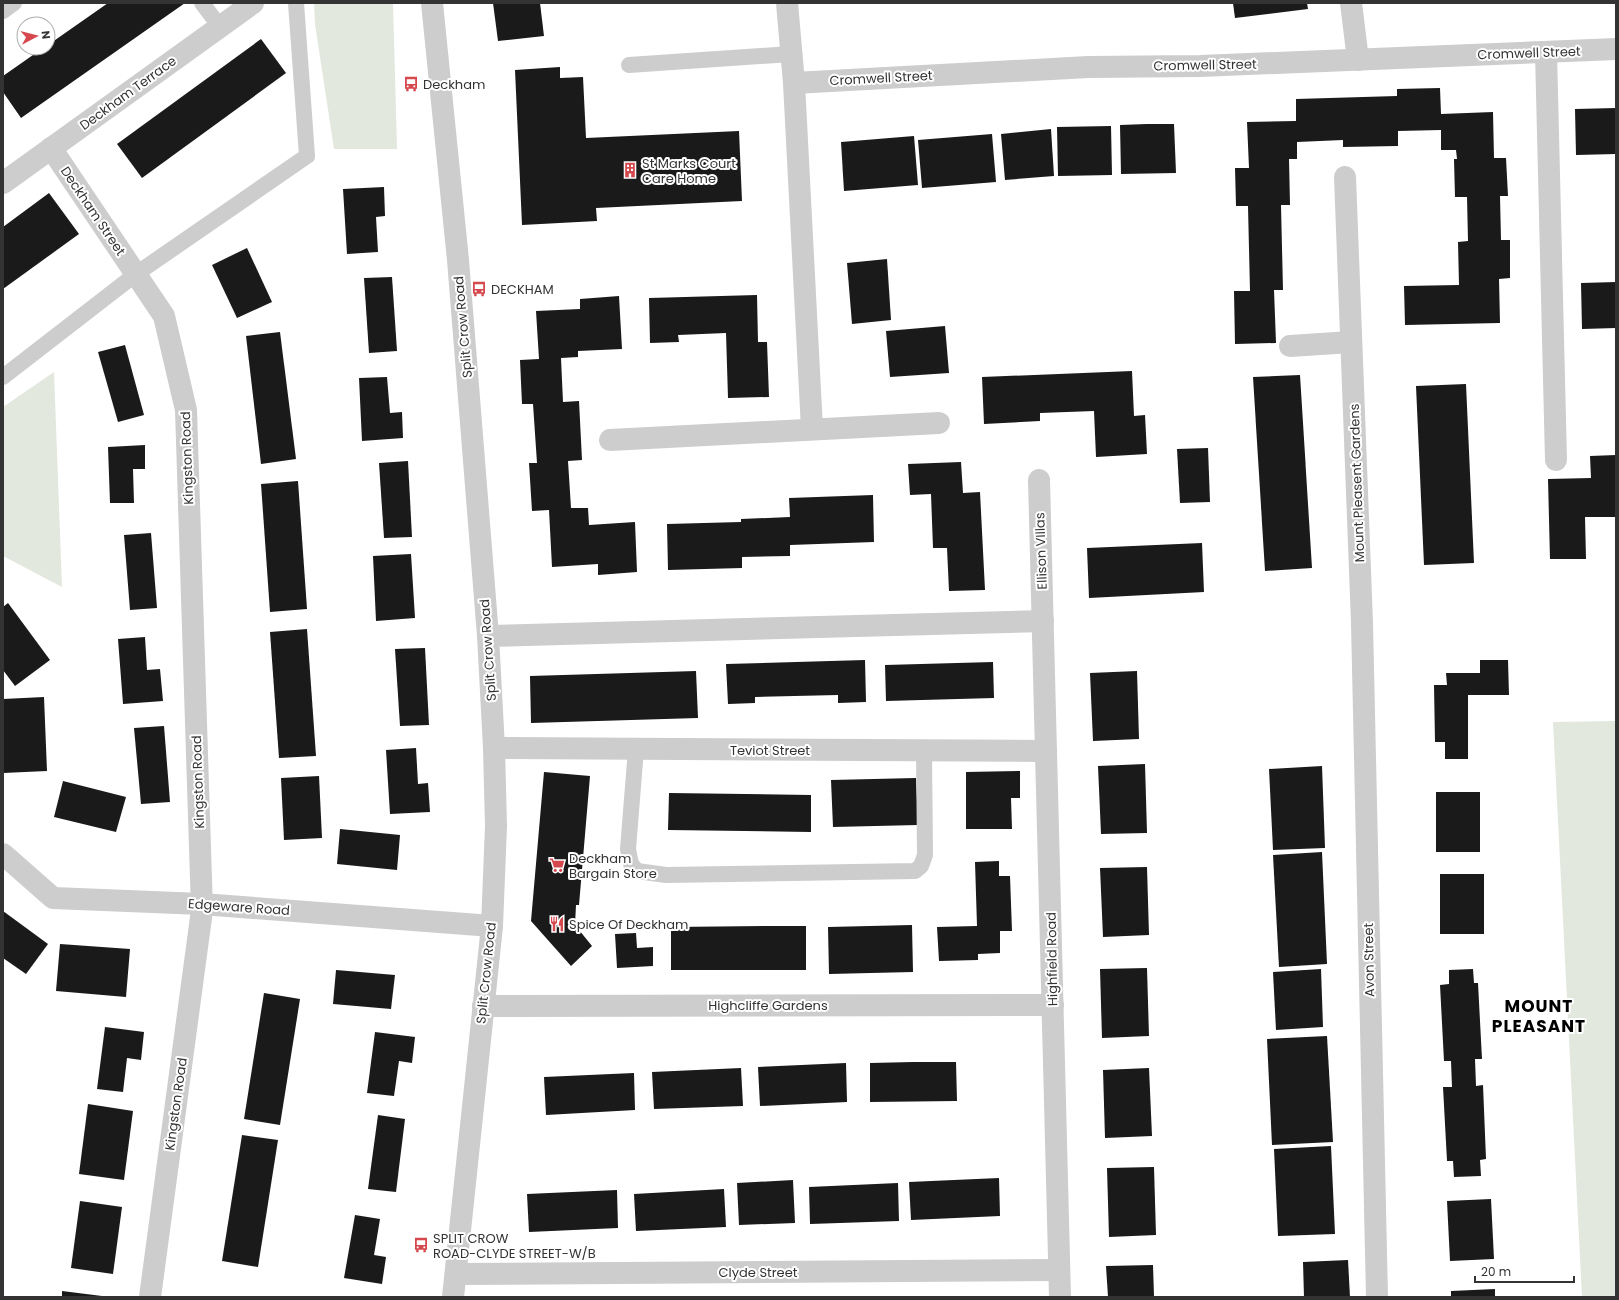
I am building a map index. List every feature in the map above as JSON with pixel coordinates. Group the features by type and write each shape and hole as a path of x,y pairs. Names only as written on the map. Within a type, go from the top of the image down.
{"street":[{"name":"Deckham Terrace","path":"4,179 51,148 253,3"},
{"name":"Split Crow Road","path":"432,3 458,260 488,636 494,748 496,826 492,926 456,1274 452,1297"},
{"path":"787,3 794,83 812,429"},
{"path":"1351,3 1358,60"},
{"name":"Cromwell Street","path":"794,83 1088,67 1200,66 1616,49"},
{"path":"1546,52 1556,460"},
{"name":"Deckham Street","path":"51,148 136,274"},
{"name":"Mount Pleasent Gardens","path":"1345,177 1362,624"},
{"name":"Kingston Road","path":"136,274 164,316 186,410 202,904 150,1297"},
{"path":"1290,346 1351,342"},
{"path":"610,440 939,423"},
{"name":"Ellison VIllas","path":"1039,480 1043,621"},
{"path":"488,636 1043,621"},
{"name":"Highfield Road","path":"1043,621 1060,1297"},
{"name":"Avon Street","path":"1362,624 1376,1297"},
{"name":"Teviot Street","path":"494,748 1046,752"},
{"name":"Edgeware Road","path":"3,854 53,898 202,904 492,926"},
{"name":"Highcliffe Gardens","path":"483,1006 1053,1005"},
{"name":"Clyde Street","path":"456,1274 1059,1270"}],"lane":[{"path":"3,11 14,3"},
{"path":"202,3 220,27"},
{"path":"3,377 136,274 307,156 296,3"},
{"path":"629,65 791,54"},
{"path":"636,749 628,849 631,864 637,871 666,875 916,871 921,866 925,855 924,751"}],"shaded area":[{"path":"314,3 393,3 397,149 334,149 315,24"},
{"path":"54,372 62,587 3,556 3,407"},
{"path":"1616,721 1616,1297 1582,1297 1553,722"}],"building":[{"path":"108,3 185,3 21,118 3,92 3,76 32,56 56,56 56,39"},
{"path":"493,3 540,3 544,36 498,41"},
{"path":"1233,3 1307,3 1308,9 1235,18"},
{"path":"261,39 286,73 142,178 117,144"},
{"name":"St Marks Court Care Home","path":"560,67 560,78 583,77 586,138 739,131 742,201 596,208 597,221 522,225 515,70"},
{"path":"1440,88 1441,114 1493,112 1494,158 1506,158 1508,196 1500,196 1501,240 1510,240 1510,278 1499,279 1500,323 1405,325 1404,286 1459,285 1458,242 1468,241 1467,197 1455,197 1454,159 1457,159 1456,150 1441,150 1441,130 1398,131 1398,146 1343,147 1343,140 1297,142 1297,159 1289,159 1290,205 1281,205 1283,290 1274,290 1276,343 1235,344 1234,291 1250,291 1248,206 1236,206 1235,168 1249,168 1247,122 1296,121 1296,99 1397,96 1397,89"},
{"path":"1616,108 1616,154 1576,155 1575,109"},
{"path":"1174,124 1176,173 1121,174 1120,125"},
{"path":"1111,126 1112,175 1058,176 1057,127"},
{"path":"1051,129 1054,176 1005,180 1001,134"},
{"path":"992,134 996,182 922,188 918,140"},
{"path":"914,136 918,185 844,191 841,142"},
{"path":"384,187 385,216 376,217 378,252 347,254 343,189"},
{"path":"49,193 79,234 3,289 3,227"},
{"path":"247,248 272,302 237,318 212,265"},
{"path":"887,259 891,320 852,324 847,263"},
{"path":"392,277 397,351 369,353 364,278"},
{"path":"1616,282 1616,328 1582,329 1581,283"},
{"path":"757,295 758,342 767,342 769,397 728,398 726,333 678,335 679,342 650,343 649,298"},
{"path":"619,296 622,349 578,351 578,357 561,358 563,402 579,401 582,460 568,461 571,508 588,508 589,525 635,522 637,572 598,575 598,564 552,567 549,510 532,511 529,463 537,463 533,404 522,404 520,360 539,359 536,311 580,309 580,299"},
{"path":"945,326 949,373 890,377 886,331"},
{"path":"280,332 296,459 261,464 246,336"},
{"path":"125,345 144,415 118,422 98,352"},
{"path":"1132,371 1134,416 1145,415 1147,454 1096,457 1094,411 1040,413 1040,421 984,424 982,377"},
{"path":"1300,375 1312,568 1265,571 1253,377"},
{"path":"387,377 390,413 402,412 403,438 362,441 359,378"},
{"path":"1466,384 1474,563 1424,565 1416,386"},
{"path":"145,445 145,469 133,469 134,503 110,503 108,447"},
{"path":"1208,448 1210,502 1180,503 1177,449"},
{"path":"1616,455 1616,517 1585,517 1586,559 1550,559 1548,479 1591,478 1590,456"},
{"path":"408,461 412,537 384,538 379,463"},
{"path":"961,462 963,493 980,492 985,590 949,591 947,548 933,548 931,494 910,495 908,464"},
{"path":"298,481 307,609 270,612 261,484"},
{"path":"873,495 874,542 790,545 790,556 742,557 742,568 668,570 667,524 741,522 741,519 790,517 789,498"},
{"path":"151,533 157,608 130,610 124,535"},
{"path":"1202,543 1204,592 1089,598 1087,548"},
{"path":"411,554 415,618 376,621 373,556"},
{"path":"8,603 50,660 15,686 3,670 3,607"},
{"path":"307,629 316,756 279,758 270,632"},
{"path":"145,637 147,670 160,669 163,701 123,704 118,639"},
{"path":"425,648 429,725 400,726 395,649"},
{"path":"865,660 866,702 838,703 838,695 755,697 755,703 728,704 726,664"},
{"path":"1480,660 1508,660 1509,695 1468,695 1468,759 1445,759 1445,742 1435,742 1434,685 1447,685 1446,673 1480,673"},
{"path":"993,662 994,698 886,701 885,665"},
{"path":"696,671 698,718 531,723 530,676"},
{"path":"1137,671 1139,739 1093,741 1090,673"},
{"path":"44,697 47,771 3,773 3,699"},
{"path":"164,726 170,802 141,804 134,728"},
{"path":"416,748 418,784 428,783 430,812 390,814 386,750"},
{"path":"1145,764 1147,833 1101,834 1098,766"},
{"path":"1322,766 1325,848 1273,850 1269,769"},
{"path":"1020,771 1020,798 1011,798 1012,829 966,829 966,772"},
{"path":"544,772 590,776 579,905 576,905 575,925 592,946 571,966 531,921"},
{"path":"319,776 322,838 284,840 281,778"},
{"path":"916,778 918,825 833,827 831,780"},
{"path":"63,781 126,797 116,832 54,817"},
{"path":"1436,792 1480,792 1480,852 1436,852"},
{"path":"669,793 811,795 811,832 668,830"},
{"path":"340,829 400,835 397,870 337,864"},
{"path":"1322,852 1327,964 1279,967 1273,855"},
{"path":"999,861 999,876 1010,876 1012,931 1000,931 1000,953 978,954 978,960 939,961 937,927 977,926 975,862"},
{"path":"1147,867 1149,935 1103,937 1100,868"},
{"path":"1440,874 1484,874 1484,934 1440,934"},
{"path":"3,911 48,944 26,974 3,958"},
{"path":"912,925 913,972 829,974 828,927"},
{"path":"806,926 806,970 671,970 671,927"},
{"path":"636,933 637,948 653,947 653,966 617,968 615,934"},
{"path":"60,944 130,949 126,997 56,991"},
{"path":"1147,968 1149,1036 1102,1038 1100,969"},
{"path":"1321,969 1323,1027 1276,1030 1273,972"},
{"path":"1473,969 1474,983 1478,983 1482,1059 1475,1059 1476,1086 1483,1085 1486,1159 1480,1160 1481,1176 1454,1177 1453,1161 1447,1161 1443,1087 1452,1087 1451,1061 1444,1061 1440,985 1449,984 1449,970"},
{"path":"336,970 395,975 391,1009 333,1004"},
{"path":"264,993 300,999 280,1125 244,1119"},
{"path":"105,1027 144,1032 141,1060 127,1058 123,1092 97,1089"},
{"path":"375,1032 415,1037 412,1063 399,1061 394,1096 367,1093"},
{"path":"1327,1036 1333,1142 1272,1145 1267,1039"},
{"path":"956,1062 957,1101 870,1102 870,1063"},
{"path":"846,1063 847,1102 760,1106 758,1067"},
{"path":"741,1068 743,1106 654,1109 652,1072"},
{"path":"1149,1068 1152,1136 1105,1138 1103,1070"},
{"path":"634,1073 635,1110 546,1115 544,1077"},
{"path":"88,1104 133,1111 124,1180 79,1174"},
{"path":"378,1115 405,1119 396,1192 368,1189"},
{"path":"242,1135 278,1140 258,1267 222,1261"},
{"path":"1331,1146 1335,1234 1278,1236 1274,1149"},
{"path":"1154,1167 1156,1235 1109,1237 1107,1168"},
{"path":"999,1178 1000,1216 911,1220 909,1182"},
{"path":"793,1180 795,1223 739,1225 737,1183"},
{"path":"898,1183 899,1221 810,1224 809,1187"},
{"path":"724,1189 726,1227 636,1231 634,1194"},
{"path":"617,1190 618,1228 529,1232 527,1194"},
{"path":"1491,1199 1494,1259 1450,1261 1447,1201"},
{"path":"80,1201 122,1207 113,1274 71,1268"},
{"path":"355,1215 380,1219 374,1255 386,1257 382,1284 344,1278"},
{"path":"1348,1260 1350,1297 1304,1297 1303,1262"},
{"path":"1153,1265 1154,1297 1108,1297 1106,1266"},
{"path":"1495,1289 1495,1297 1451,1297 1451,1291"},
{"path":"62,1291 102,1296 102,1297 62,1297"}],"place":[{"name":"Deckham","path":"411,84"},
{"name":"St Marks Court Care Home","path":"630,170"},
{"name":"DECKHAM","path":"479,289"},
{"name":"Deckham Bargain Store","path":"557,865"},
{"name":"Spice Of Deckham","path":"557,924"},
{"name":"SPLIT CROW ROAD-CLYDE STREET-W/B","path":"421,1245"}],"district":[{"name":"MOUNT PLEASANT","path":"1539,1016"}]}
